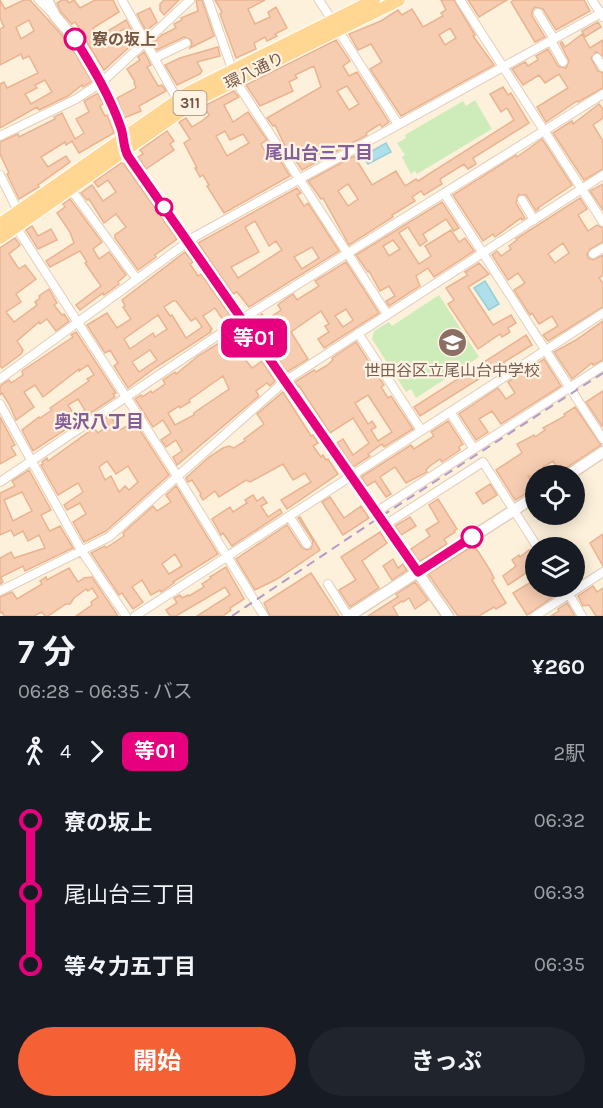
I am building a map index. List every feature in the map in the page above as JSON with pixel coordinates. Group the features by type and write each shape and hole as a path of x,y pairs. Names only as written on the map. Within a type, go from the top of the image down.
{"main road":[{"name":"環八通り","path":"335,25 374,0"},
{"name":"環八通り","path":"0,238 70,188 177,99 335,25 399,0"},
{"name":"環八通り","path":"0,224 234,74"}],"street":[{"path":"39,0 75,39 102,82 124,143 188,242 448,616"},
{"path":"47,0 55,16"},
{"path":"122,0 177,99"},
{"path":"0,136 76,99 102,82 190,0"},
{"path":"208,0 234,74 387,314"},
{"path":"319,0 398,124"},
{"path":"460,0 603,222"},
{"path":"0,379 188,242 398,124 602,14 592,0"},
{"path":"538,13 563,62"},
{"path":"155,58 186,43"},
{"path":"597,58 603,67"},
{"path":"0,482 242,319 603,93"},
{"path":"0,175 18,211"},
{"path":"0,591 109,537 285,381 603,175"},
{"path":"70,188 136,278"},
{"path":"444,193 603,440"},
{"path":"522,200 534,220"},
{"path":"16,227 264,616"},
{"path":"593,254 603,248"},
{"path":"135,616 603,313"},
{"path":"358,333 421,430"},
{"path":"376,512 603,366"},
{"path":"0,404 81,550 126,616"},
{"path":"450,412 474,449"},
{"path":"584,465 603,452"},
{"path":"385,525 483,462 531,537"},
{"path":"328,584 349,616 525,503"},
{"path":"289,516 307,544"},
{"path":"585,581 603,572"},
{"path":"536,616 558,597"},
{"path":"570,597 582,616"}],"green space":[{"path":"475,100 492,129 417,174 415,171 411,174 402,157 405,155 397,143 406,138 405,135 463,101 466,106"},
{"path":"439,295 479,357 416,398 411,389 406,392 372,339 374,331 389,322 392,326"}],"water":[{"path":"386,143 391,152 368,164 363,156"},
{"path":"485,281 499,304 489,310 474,288"}],"building":[{"path":"0,0 5,9 24,0 30,0 69,43 92,81 83,87 82,85 68,96 39,110 37,107 0,128 0,84 4,82 7,88 38,73 29,56 23,59 21,54 0,65 0,29 4,27 0,18","holes":["29,20 34,31 21,39 16,27","45,80 52,92 31,104 25,94 37,88 35,85"]},
{"path":"67,0 69,3 74,0 80,8 95,0 113,0 119,12 93,28 98,37 126,20 137,40 104,70 81,33 83,33 75,22 72,24 61,12 57,3","holes":["124,29 130,40 120,46 112,35"]},
{"path":"164,0 179,0 164,15 160,10 160,4"},
{"path":"196,0 202,0 214,36 190,48 191,40 184,37 157,50 153,43 176,28 174,24 182,20 181,18 198,11"},
{"path":"215,0 265,0 248,9 255,24 270,17 268,12 276,7 287,28 267,41 265,37 254,43 256,49 236,58 220,14 222,12"},
{"path":"441,0 454,0 475,35 473,36 494,65 401,116 370,69 382,62 371,44 358,50 349,34 381,21 398,10 402,15 412,9 423,27 443,16 441,13 446,10","holes":["450,28 456,38 445,45 439,35"]},
{"path":"468,0 507,0 479,17"},
{"path":"514,0 584,0 590,11 556,30 543,9 535,7 532,16 545,37 535,42 511,2"},
{"path":"150,8 157,22 146,31 137,14"},
{"path":"598,22 601,27 585,37 582,31"},
{"path":"582,34 590,48 603,40 603,56 596,52 591,58 598,71 603,73 603,88 577,101 546,122 537,107 568,88 559,74 545,83 539,75 523,85 512,69 525,62 528,66 538,60 536,56 548,49 558,66 566,68 569,61 560,43 562,42 565,47"},
{"path":"336,40 350,61 343,66 349,76 357,72 389,122 382,127 380,124 366,133 367,135 302,170 284,144 275,125 273,126 267,118 321,87 314,66 295,75 297,78 289,82 293,91 260,106 246,85","holes":["347,86 359,104 349,110 337,91"]},
{"path":"218,47 220,56 197,62 202,71 200,74 177,85 165,65 180,58"},
{"path":"144,52 151,65 147,67 158,86 162,85 166,91 139,106 141,111 124,118 117,98 136,88 127,69 140,60 138,57"},
{"path":"503,87 508,95 511,93 529,123 473,158 476,164 468,169 464,164 440,179 442,184 424,195 421,191 412,197 415,201 349,245 323,198 321,199 308,181 354,156 372,185 396,171 405,186 416,179 418,181 514,120 507,108 501,112 490,94","holes":["348,184 358,199 348,206 338,191"]},
{"path":"234,91 239,97 224,105 233,122 248,112 267,140 261,144 267,155 274,151 290,176 224,213 207,186 209,185 203,175 200,177 195,168 197,168 184,143 190,139 179,122 186,118 192,127 202,121 209,115 204,106","holes":["225,131 230,140 243,134 249,143 227,156 216,136"]},
{"path":"98,93 103,104 100,106 105,116 107,115 114,133 79,153 72,141 66,145 65,142 41,157 48,167 66,156 70,162 38,185 39,187 19,199 0,154 0,142 18,134 19,137 55,119 54,117 62,113 75,139 84,133 76,119 89,112 84,101"},
{"path":"599,104 603,109 603,118 593,125 603,141 603,169 584,180 553,133 572,121 573,124"},
{"path":"167,131 174,141 170,144 174,150 146,169 138,157 143,154 140,150"},
{"path":"542,139 572,185 536,211 526,195 518,195 516,203 525,218 522,220 521,218 495,237 493,234 483,241 453,195 516,155 517,157"},
{"path":"121,163 124,164 177,239 138,270 115,238 115,235 126,227 116,214 104,223 89,199 87,200 81,193 92,185 103,201 116,192 108,180 98,187 94,182"},
{"path":"603,184 603,210 590,191"},
{"path":"297,188 301,193 297,195 304,206 308,203 339,251 249,307 237,292 233,294 198,243","holes":["255,221 269,246 276,241 282,250 238,278 231,267 259,252 245,227","312,247 319,258 302,269 294,257"]},
{"path":"580,198 587,209 578,215 588,231 597,225 603,228 603,242 590,249 587,254 588,258 593,260 603,255 603,275 599,278 603,283 603,307 548,341 543,335 558,326 552,316 539,324 532,313 530,315 514,290 525,283 518,273 508,280 492,255 497,251 501,256 511,249 509,246 516,239","holes":["563,243 569,253 555,263 548,254"]},
{"path":"70,199 102,242 93,249 99,259 109,252 126,275 118,282 119,284 80,310 76,305 101,286 85,263 87,262 80,251 50,267 46,261 74,243 70,232 57,213"},
{"path":"442,202 459,228 454,231 446,219 423,234 427,241 420,246 408,227 399,233 419,264 431,256 425,246 451,230 459,242 465,238 474,251 434,277 428,268 416,276 420,286 389,306 386,301 395,296 389,286 380,291 369,271 356,255","holes":["393,240 400,249 389,256 383,246"]},
{"path":"32,226 38,236 51,229 57,240 38,249 26,230"},
{"path":"15,238 20,245 9,254 19,269 25,265 36,279 16,294 21,302 6,312 14,322 37,305 35,302 40,298 39,296 49,289 57,303 54,305 69,321 56,331 47,319 40,324 39,322 17,341 23,350 21,354 2,368 0,366 0,248"},
{"path":"185,252 193,262 190,264 198,276 201,274 232,318 225,323 215,308 203,316 212,329 211,332 128,388 114,366 118,363 110,350 105,353 87,325 107,313 117,328 131,319 123,307 125,306 122,300","holes":["176,301 191,321 196,318 202,327 186,338 172,315 170,316 164,307","158,315 167,329 155,337 153,333 130,349 124,339","150,350 157,360 139,372 132,362"]},
{"path":"346,262 379,313 324,348 318,339 329,332 325,326 329,324 321,311 291,332 308,359 287,372 252,321 262,314 266,320 281,310 278,305 293,294 297,300 319,286 315,281","holes":["346,309 353,320 343,327 335,316"]},
{"path":"479,263 489,274 468,287 493,325 511,315 516,323 508,328 510,332 502,337 500,334 478,349 448,304 454,300 446,288 468,275 465,272"},
{"path":"603,321 603,360 593,365 592,363 572,379 554,352"},
{"path":"240,330 254,350 244,358 252,368 262,361 275,381 270,386 267,383 256,391 259,396 177,465 173,457 182,451 176,440 166,447 161,440 171,433 163,420 153,427 135,399 151,391 152,393 165,384 163,380 175,372 176,374 198,356","holes":["223,376 229,389 194,415 175,425 168,413 190,402 189,400"]},
{"path":"76,332 116,393 113,394 115,397 33,451 22,430 52,410 50,408 89,381 87,379 94,375 88,365 79,371 79,369 43,397 35,385 24,392 34,407 16,420 2,393 0,395 0,386 9,380 11,383 23,375 22,371 73,337 71,335","holes":["78,399 85,410 75,416 68,405"]},
{"path":"526,335 532,345 504,362 507,368 499,373 496,368 420,416 414,407"},
{"path":"356,342 384,385 381,387 388,398 391,396 413,429 384,447 382,444 368,454 370,456 353,467 337,443 343,439 353,455 369,443 353,418 330,433 295,382 314,370 316,372 326,366 333,360 332,358","holes":["368,395 392,432 378,441 371,430 376,427 372,421 368,424 355,403"]},
{"path":"544,359 561,386 501,424 492,411 479,419 488,432 476,440 459,414 498,388 506,399 515,393 508,382"},
{"path":"603,391 603,426 602,426 586,402"},
{"path":"283,392 311,436 313,435 318,443 313,446 321,457 323,455 326,460 328,459 338,474 287,509 281,500 311,482 305,473 293,480 283,464 250,482 246,480 219,497 215,491 203,500 192,480 188,482 186,478 209,457 223,448 229,446 234,448 245,441 244,439 264,424 257,414"},
{"path":"575,407 601,445 571,465 556,465 553,461 546,465 525,465 525,494 515,500 496,470 522,453 517,444 534,435 535,437 545,430 543,428 565,416 564,414"},
{"path":"110,416 120,430 127,426 128,429 136,424 169,475 106,531 84,542 73,522 86,514 80,503 67,510 64,505 83,492 78,483 58,495 41,465 47,458 48,461 94,428 98,433 108,425 104,419","holes":["107,461 116,474 128,466 138,482 129,490 125,486 119,492 111,476 105,480 99,467"]},
{"path":"0,417 15,445 11,447 16,455 0,464"},
{"path":"448,421 463,444 459,447 460,450 442,462 440,459 426,470 427,472 406,483 395,467 380,477 391,494 386,497 375,481 367,486 361,477 411,445 414,449 434,436 431,432"},
{"path":"29,470 51,510 41,515 49,530 60,526 73,548 25,571 23,566 1,577 3,582 0,584 0,558 11,552 14,558 45,548 39,535 28,541 23,531 14,536 11,530 0,535 0,493 15,486 12,481","holes":["22,492 32,511 13,521 4,500"]},
{"path":"490,484 497,495 483,504 476,493"},
{"path":"176,486 218,554 161,592 160,590 151,595 142,580 132,587 143,602 133,609 122,593 119,595 91,553 105,546 106,548 124,536 123,533 153,506 157,511 171,502 166,495","holes":["175,554 182,566 169,574 162,564"]},
{"path":"253,495 257,501 263,497 267,503 261,506 268,517 280,509 282,513 232,546 223,533 221,535 212,519 230,507 233,512 247,503 245,500"},
{"path":"330,497 344,518 361,506 369,518 343,535 322,502"},
{"path":"438,499 457,529 444,539 447,544 419,562 411,549 430,536 426,530 439,522 429,505"},
{"path":"300,517 320,550 277,579 255,590 236,559 287,525 302,548 311,549 313,541 298,518"},
{"path":"410,517 416,526 401,535 395,526"},
{"path":"380,532 387,543 362,561 379,588 350,607 339,590 356,580 341,557"},
{"path":"603,534 603,566 590,543"},
{"path":"474,545 490,570 494,578 492,580 506,603 479,616 458,616 428,574"},
{"path":"525,553 525,574 508,585 503,576 516,566 512,560 519,555 520,557"},
{"path":"393,559 398,568 403,564 407,570 392,580 383,566"},
{"path":"226,567 244,599 230,608 231,610 223,616 197,616 230,595 225,587 176,616 170,616 166,610 177,603 174,598 180,595 182,598 189,596 204,587 202,584"},
{"path":"69,568 78,582 92,577 118,616 76,616 92,605 91,602 98,597 92,588 88,591 86,589 70,604 66,604 48,616 42,612 34,616 4,616 2,612 0,613 0,597 12,592 17,599 42,584 40,581 46,577 47,580"},
{"path":"311,573 339,616 270,616 264,603"},
{"path":"415,582 428,600 415,609 409,598 402,601 393,607 398,616 368,616 398,597 396,594"},
{"path":"525,586 525,597 553,597 527,615 513,593"},
{"path":"593,586 597,592 603,588 603,616 596,616 589,605 583,606 578,597 585,597 585,591"},
{"path":"567,603 575,616 551,616 559,611 558,609"}],"railway":[{"path":"232,616 603,373"}],"bus line":[{"name":"等01","path":"75,39 102,82 121,129 128,156 418,572 472,537"}],"place":[{"name":"寮の坂上","path":"75,39"},
{"name":"世田谷区立尾山台中学校","path":"452,342"}],"district":[{"name":"尾山台三丁目","path":"319,153"},
{"name":"奥沢八丁目","path":"99,422"}]}
